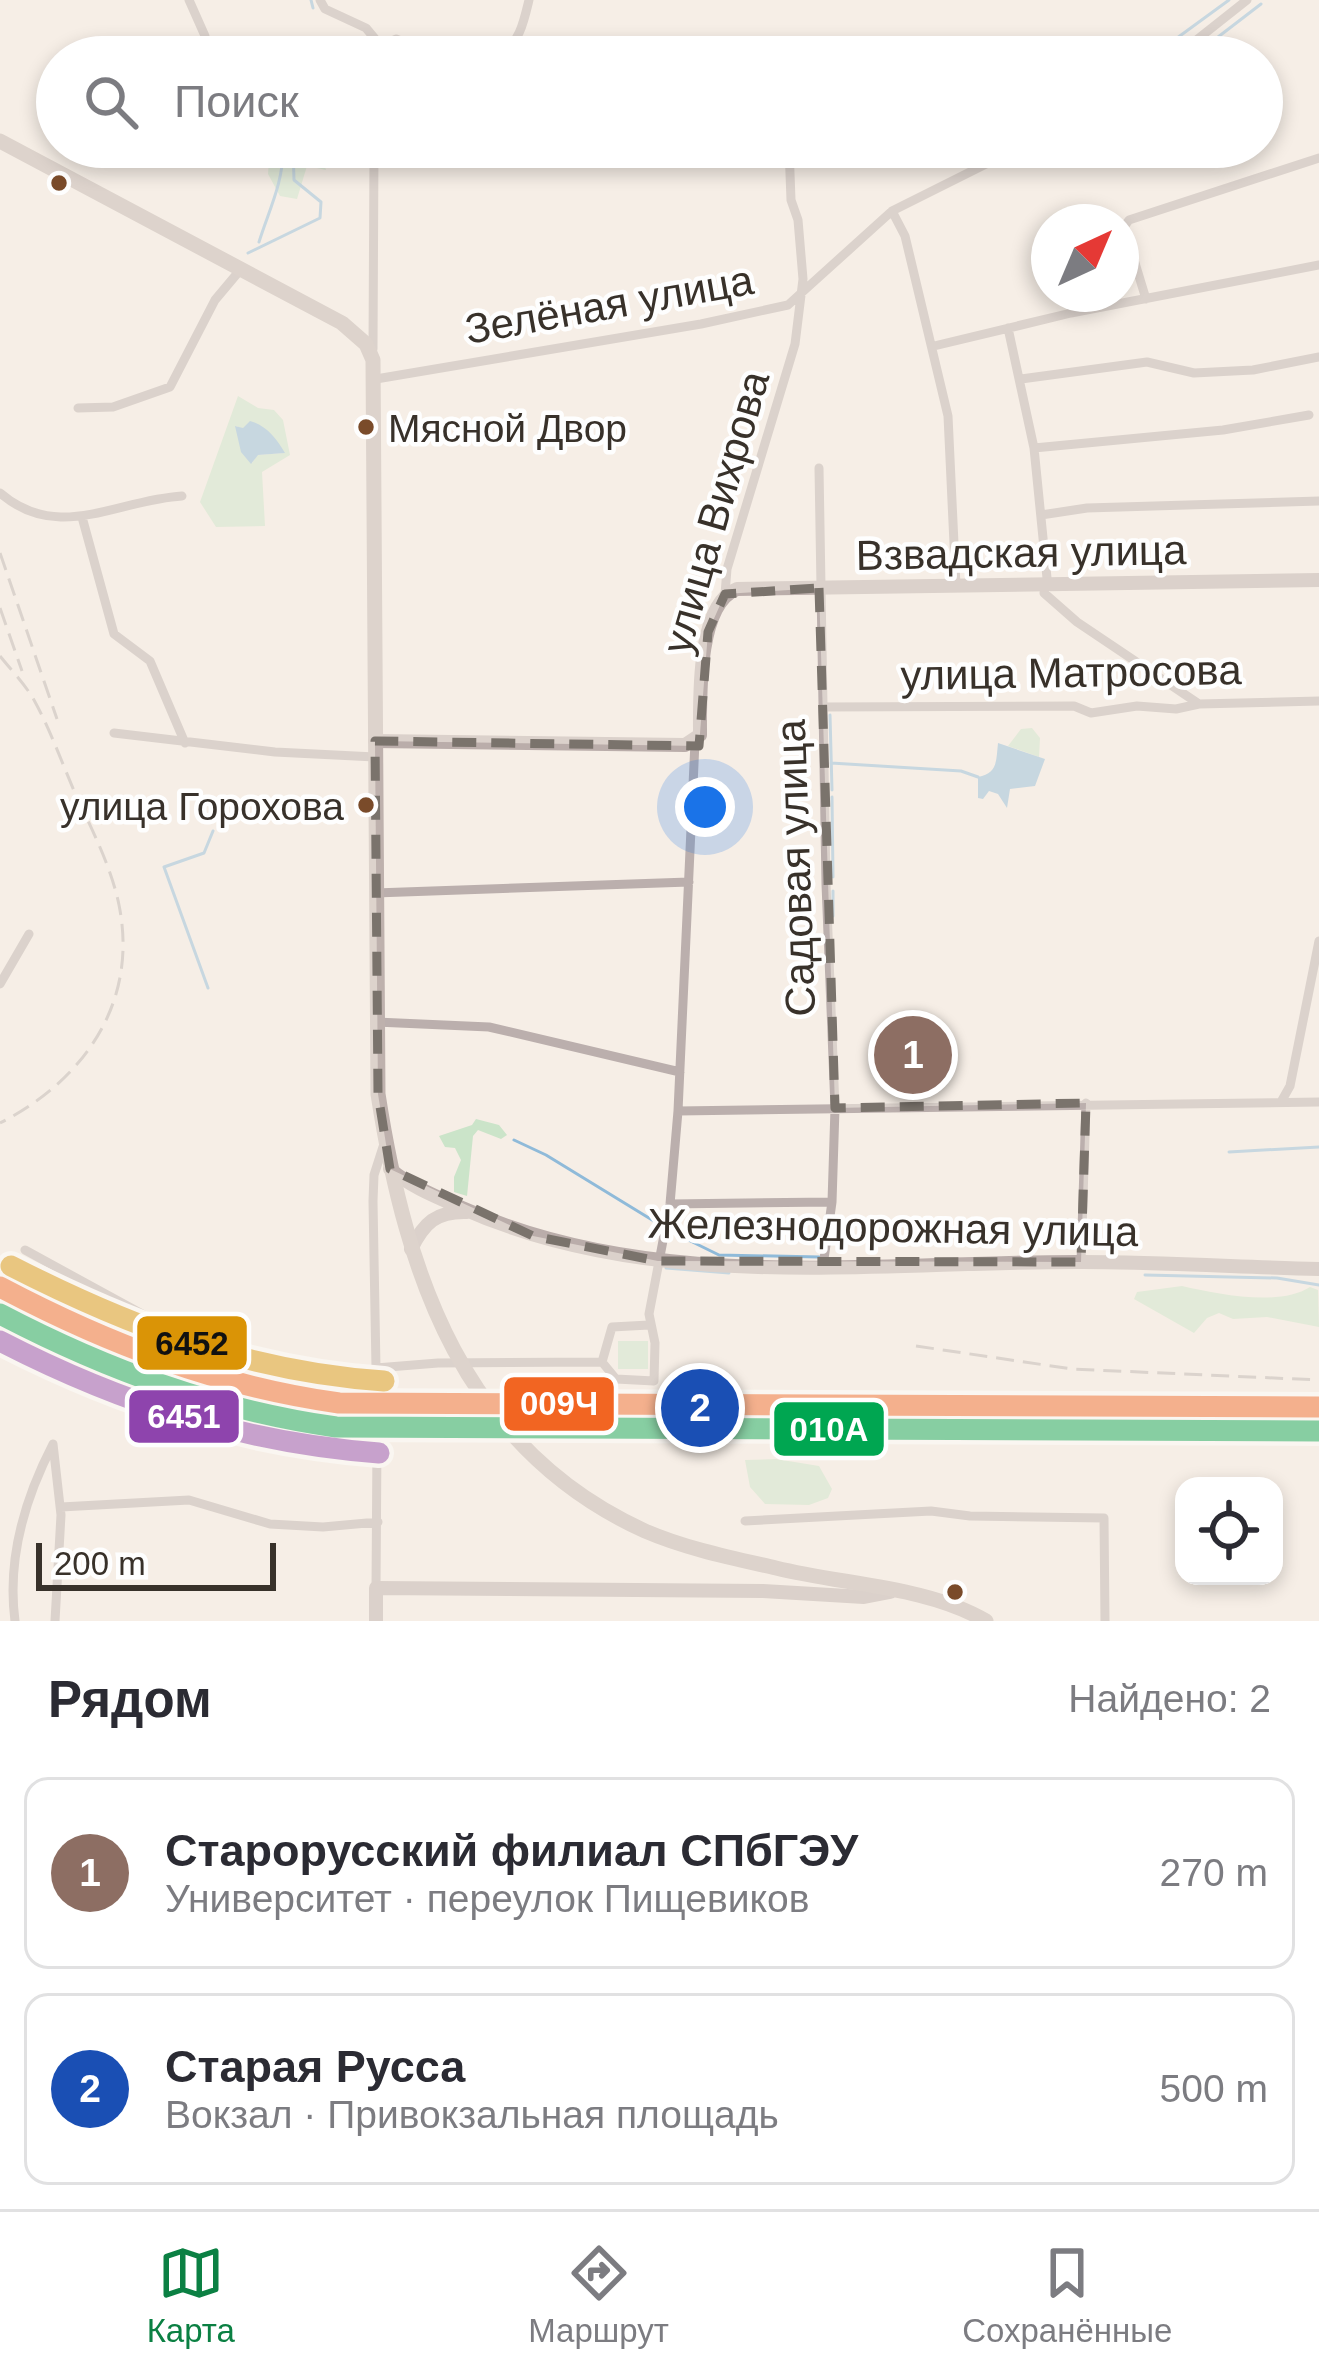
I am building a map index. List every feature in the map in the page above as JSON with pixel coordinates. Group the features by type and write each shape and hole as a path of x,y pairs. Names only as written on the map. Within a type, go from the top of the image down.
{"main road":[{"path":"0,141 36,160"},
{"path":"51,168 354,330 373,360 378,1094 390,1169 411,1250 428,1302 470,1376 541,1462 584,1496 630,1523 671,1541 784,1570 945,1600 986,1621"}],"street":[{"path":"189,0 205,36"},
{"path":"320,0 325,9 366,28 370,36"},
{"path":"518,36 529,0"},
{"path":"1202,36 1247,0"},
{"path":"1146,298 1124,227 1129,220 1319,158"},
{"path":"373,360 374,168"},
{"name":"улица Вихрова","path":"602,1362 616,1379 654,1382 655,1343 649,1325 670,1204 678,1111 694,742 700,735 708,632 725,594 727,569 790,367 803,279 789,168"},
{"name":"Зелёная улица","path":"376,379 788,305 892,212 979,168"},
{"path":"892,212 905,236 948,416 956,586"},
{"path":"934,346 1319,265"},
{"path":"78,408 112,406 170,387 215,300 241,269"},
{"path":"1008,328 1034,448 1043,593 1199,704"},
{"path":"1021,380 1147,362 1194,373 1253,370 1319,357"},
{"path":"1034,448 1223,430 1310,415"},
{"name":"Садовая улица","path":"819,468 836,1108 832,1202 823,1266"},
{"path":"0,493 31,514 82,517 182,496"},
{"path":"1041,515 1087,508 1319,501"},
{"path":"82,517 114,634 150,661 185,742"},
{"name":"Взвадская улица","path":"725,594 737,589 1319,580"},
{"name":"улица Матросова","path":"823,707 1074,706 1091,713 1137,706 1176,709 1199,704 1319,701"},
{"path":"114,734 185,742 375,749 685,746 694,742"},
{"path":"375,893 689,882"},
{"path":"0,983 29,934"},
{"path":"1281,1102 1290,1086 1319,941"},
{"path":"1306,997 1319,994"},
{"path":"376,1022 489,1027 680,1072"},
{"path":"678,1111 1319,1102"},
{"path":"1081,1262 1086,1103"},
{"path":"376,1368 374,1175 385,1141"},
{"name":"Железнодорожная улица","path":"390,1169 472,1212 575,1248 658,1261 1319,1268"},
{"path":"670,1204 832,1202"},
{"path":"411,1250 426,1223 438,1215 472,1212"},
{"path":"25,1250 186,1338 256,1366 292,1373 362,1375 376,1368 438,1363 602,1362 612,1327 649,1325"},
{"path":"376,1621 377,1442"},
{"path":"15,1621 13,1569 33,1482 52,1444 61,1507 55,1621"},
{"path":"33,1482 59,1487"},
{"path":"61,1507 189,1500 270,1524 378,1522"},
{"path":"746,1521 932,1511 1104,1518 1105,1621"},
{"path":"773,1592 783,1582 784,1570"},
{"path":"376,1588 773,1592 864,1598 890,1592"}],"highlighted area":[{"path":"819,588 835,1108 1086,1103 1081,1262 658,1261 533,1236 390,1169 378,1094 375,741 699,746 708,632 725,594"}],"green space":[{"path":"268,168 306,168 297,199 280,196"},
{"path":"238,396 258,408 274,410 283,420 290,455 262,472 265,526 216,527 200,502","holes":["236,426 284,453 257,455 252,463 244,454"]},
{"path":"1032,728 1040,738 1039,757 1008,746 1021,729"},
{"path":"476,1119 499,1125 507,1135 501,1139 478,1130 473,1136 467,1196 454,1192 461,1160 455,1148 445,1147 439,1136 472,1125"},
{"path":"1182,1286 1265,1298 1310,1287 1318,1290 1319,1327 1267,1317 1233,1319 1219,1313 1194,1333 1134,1299 1137,1292"},
{"path":"618,1341 648,1341 648,1369 618,1369"},
{"path":"745,1460 819,1466 832,1489 828,1498 809,1505 765,1504 750,1487"}],"water":[{"path":"250,421 270,433 285,453 258,455 251,464 241,452 235,426 243,428"},
{"path":"998,743 1045,759 1035,786 1010,789 1007,808 998,794 989,791 978,798 978,777 993,769"}],"waterway":[{"path":"311,0 313,8"},
{"path":"1180,36 1229,0"},
{"path":"1219,36 1261,4"},
{"path":"259,242 281,168"},
{"path":"248,253 320,218 321,202 294,180 294,168"},
{"path":"830,715 832,790"},
{"path":"831,763 961,771 978,777"},
{"path":"832,797 833,877"},
{"path":"208,988 164,867 204,853 213,831"},
{"path":"833,891 833,916"},
{"path":"514,1140 662,1226"},
{"path":"1229,1152 1319,1147"},
{"path":"670,1231 719,1255 819,1257"},
{"path":"666,1268 729,1273"},
{"path":"1145,1275 1277,1278 1319,1285"}],"railway":[{"path":"0,553 57,719"},
{"path":"0,608 22,671"},
{"path":"0,656 40,711 100,848 116,891 123,941 121,974 98,1035 56,1085 0,1123"},
{"path":"0,1308 71,1333"},
{"path":"916,1346 1072,1369 1319,1380"}],"transit line":[{"name":"6452","path":"11,1266 100,1308 192,1343 286,1368 384,1381"},
{"name":"009Ч","path":"0,1287 81,1327 164,1360 250,1386 339,1403 1319,1407"},
{"name":"010А","path":"0,1314 163,1385 248,1410 336,1427 1319,1431"},
{"name":"6451","path":"0,1341 137,1401 231,1430 379,1453"}],"place":[{"name":"Мясной Двор","path":"366,427"},
{"name":"улица Горохова","path":"366,805"},
{"name":"Старорусский филиал СПбГЭУ","path":"913,1055"},
{"name":"Старая Русса","path":"700,1408"}]}
